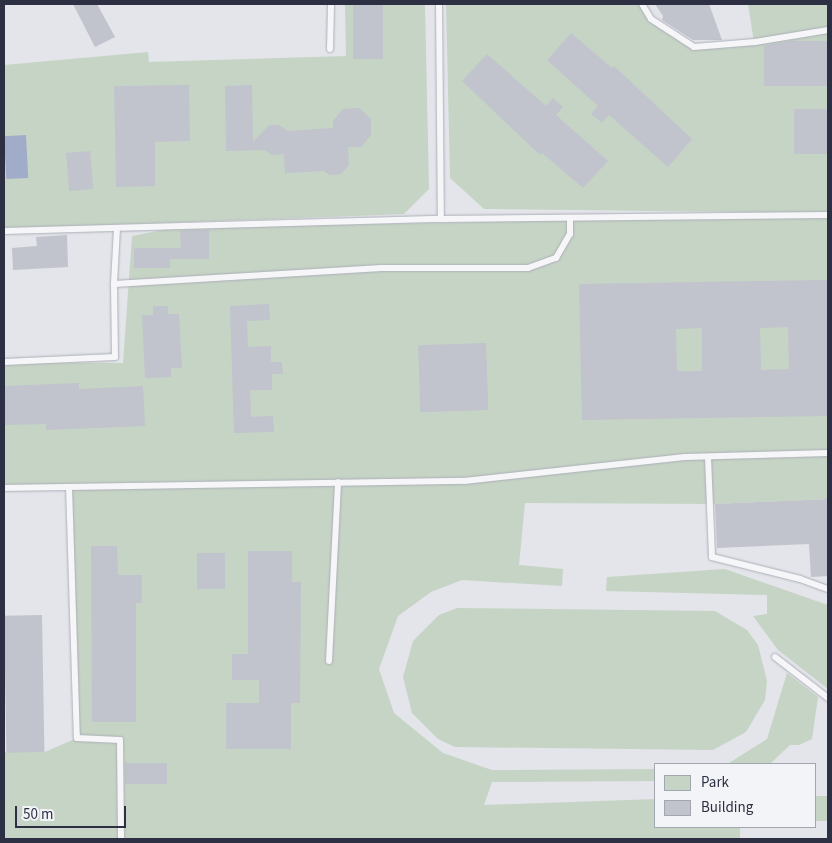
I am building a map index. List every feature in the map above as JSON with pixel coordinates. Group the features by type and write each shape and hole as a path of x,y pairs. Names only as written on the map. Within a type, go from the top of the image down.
{"lane":[{"path":"330,4 330,49"},
{"path":"439,4 441,219"},
{"path":"642,4 651,19 694,47 755,42 828,30"},
{"path":"4,231 441,219 828,215"},
{"path":"114,284 382,268 528,268 556,258 570,234 570,219"},
{"path":"4,362 115,357 114,284 117,228"},
{"path":"4,488 464,480 708,457 828,454"},
{"path":"708,457 712,557 800,579 828,589"},
{"path":"329,662 338,482"},
{"path":"69,487 77,738 120,740 121,839"},
{"path":"775,657 828,698"}],"green space":[{"path":"345,4 425,4 429,189 404,214 4,229 4,65 148,52 149,62 346,56"},
{"path":"446,4 642,4 651,19 694,47 754,42 748,4 828,4 828,213 484,209 450,178"},
{"path":"828,215 828,499 714,504 525,503 519,565 563,569 562,586 462,580 431,592 398,616 379,669 394,713 443,753 492,770 654,769 654,781 492,782 484,805 654,799 654,828 740,828 740,839 4,839 4,752 45,752 77,738 69,487 4,488 4,362 123,363 132,236 173,228"},
{"path":"725,569 828,605 828,689 778,650 753,616 767,614 767,595 606,591 607,577"},
{"path":"457,608 715,611 747,630 758,645 767,681 765,700 746,732 713,750 455,747 438,739 412,713 403,677 413,641 439,615"},
{"path":"787,673 818,697 812,739 799,745 790,745 771,763 729,763 767,739"},
{"path":"817,796 828,796 828,821 817,821"}],"water":[{"path":"26,135 28,178 6,179 4,136"}],"building":[{"path":"73,4 97,4 115,37 95,47"},
{"path":"353,4 383,4 383,59 353,59"},
{"path":"655,4 709,4 722,40 693,40 662,20 663,16"},
{"path":"571,33 612,68 614,66 692,139 668,167 609,115 602,123 591,114 598,106 547,60"},
{"path":"791,41 828,41 828,86 764,86 764,46"},
{"path":"487,54 546,106 553,98 563,107 556,115 608,161 583,188 542,153 540,155 462,81"},
{"path":"189,85 190,141 155,142 155,186 116,187 114,86"},
{"path":"252,85 253,142 269,125 279,125 288,131 333,128 333,121 343,109 359,108 371,119 371,135 361,147 348,147 349,165 341,174 329,175 324,171 285,173 284,154 272,155 265,150 226,151 225,86"},
{"path":"794,109 828,109 828,154 794,154"},
{"path":"90,151 93,189 69,191 66,153"},
{"path":"209,230 209,259 170,259 170,268 134,268 134,248 181,248 180,231"},
{"path":"67,235 68,267 13,270 12,248 37,246 36,237"},
{"path":"828,280 828,416 582,420 579,284","holes":["788,327 789,369 761,370 760,328","702,328 702,371 677,371 676,329"]},
{"path":"269,304 270,320 247,321 248,347 271,346 271,362 282,362 283,374 272,374 272,390 250,390 251,417 273,416 274,432 234,433 230,306"},
{"path":"153,306 168,306 168,314 179,314 182,368 171,368 171,377 145,378 142,315 153,315"},
{"path":"486,343 488,410 420,412 418,345"},
{"path":"79,383 79,389 143,386 145,426 46,430 46,424 4,425 4,386"},
{"path":"828,499 828,576 811,577 809,544 717,548 715,504"},
{"path":"91,546 117,546 118,575 142,575 142,603 136,603 136,722 92,722"},
{"path":"248,551 292,551 292,582 301,582 300,703 291,703 291,749 226,749 226,703 259,703 259,680 232,680 232,654 248,654"},
{"path":"197,553 225,553 225,589 197,589"},
{"path":"42,615 44,752 6,753 4,616"},
{"path":"125,763 167,763 167,784 125,784"}]}
